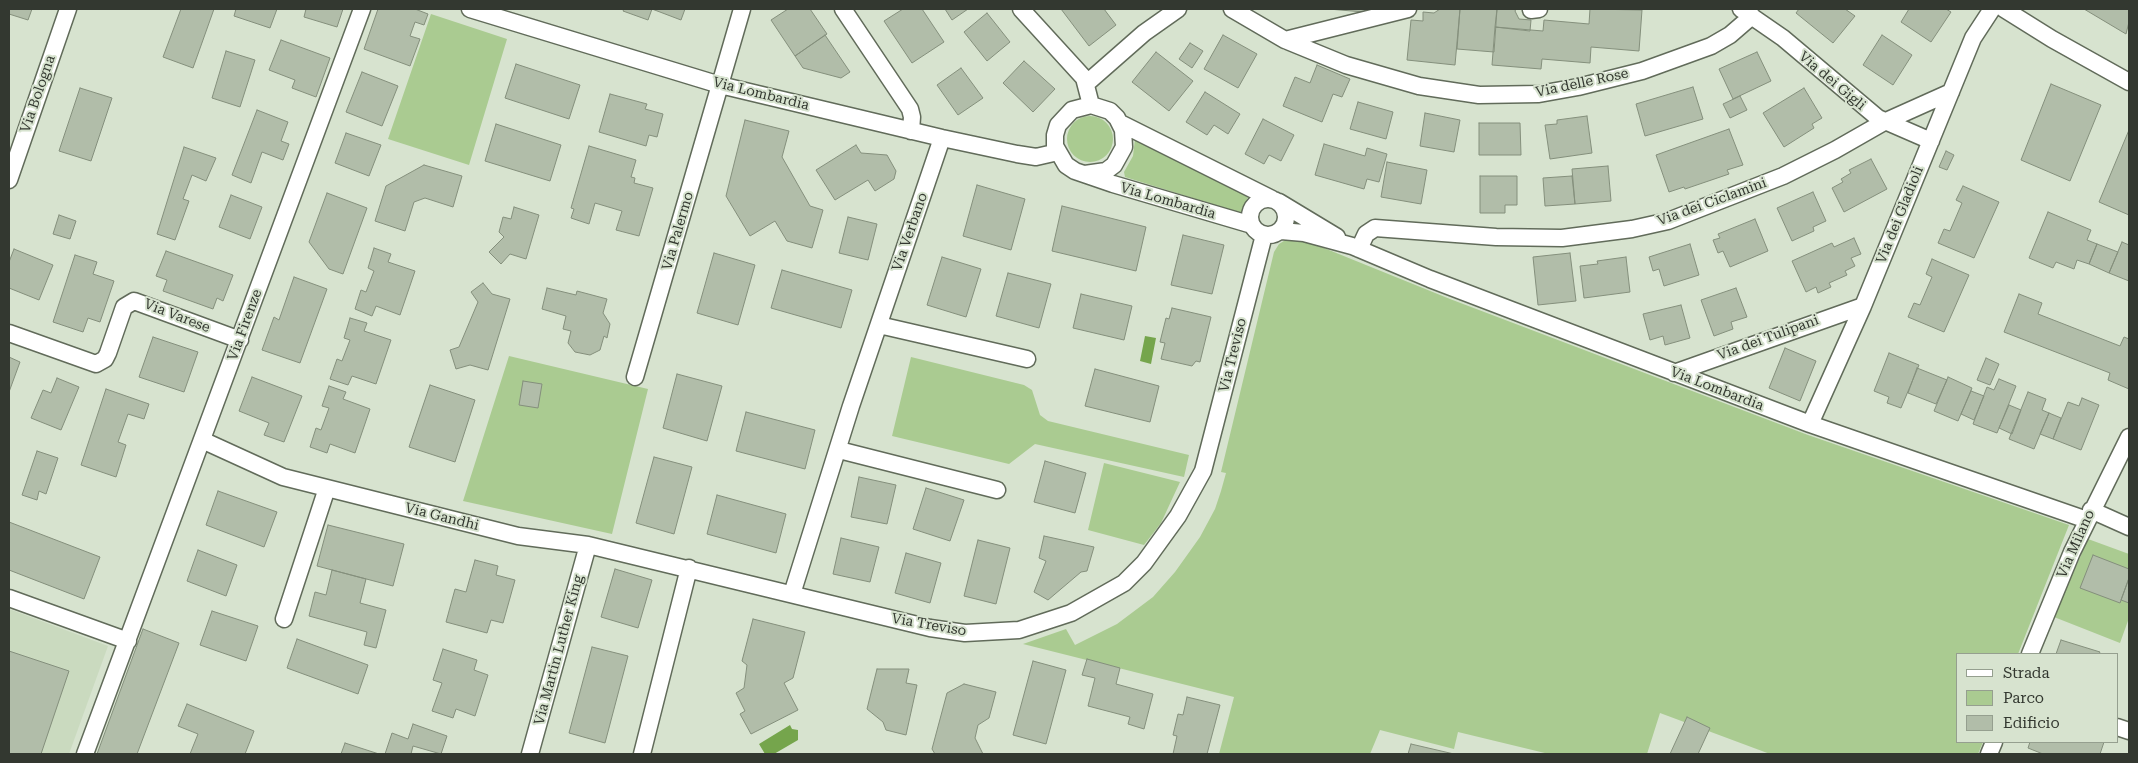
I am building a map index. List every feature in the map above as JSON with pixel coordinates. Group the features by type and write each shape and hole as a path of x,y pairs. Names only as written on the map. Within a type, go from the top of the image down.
{"street":[{"name":"Via Bologna","path":"9,180 68,9"},
{"name":"Via Firenze","path":"85,754 362,9"},
{"name":"Via Lombardia","path":"470,9 720,85 911,131 1030,156 1043,156 1058,152 1066,165 1085,174 1271,235 1281,231 1304,233 1356,248"},
{"name":"Via Palermo","path":"635,377 720,85 727,54 742,9"},
{"path":"843,9 910,109 912,117 911,131"},
{"path":"1022,9 1087,83 1091,105 1081,106 1064,116 1055,135 1058,152"},
{"path":"1087,83 1144,33 1178,9"},
{"name":"Via delle Rose","path":"1232,9 1285,40 1346,66 1404,83 1459,93 1520,95 1578,87 1684,58 1721,41 1747,12"},
{"path":"1285,40 1408,9"},
{"name":"Via dei Gladioli","path":"1810,424 1863,306 1973,38 1992,9"},
{"path":"2004,9 2059,43 2129,82"},
{"name":"Via dei Gigli","path":"1747,12 1884,122 1930,141"},
{"path":"1884,122 1951,92"},
{"name":"Via Lombardia","path":"1085,174 1106,171 1120,156 1125,137 1120,123 1110,111 1091,105"},
{"name":"Via dei Ciclamini","path":"1356,248 1366,234 1375,228 1496,237 1562,238 1616,232 1661,223 1681,217 1783,176 1835,150 1884,122"},
{"name":"Via Lombardia","path":"1120,123 1275,200 1356,248 1430,280 1810,424 2129,527"},
{"name":"Via Verbano","path":"792,594 942,138"},
{"path":"1258,230 1249,218 1252,208 1260,200 1275,200 1285,209 1286,215 1281,231"},
{"name":"Via Treviso","path":"689,568 930,628 965,633 1008,632 1060,618 1103,596 1124,582 1139,568 1170,529 1203,471 1258,230"},
{"name":"Via Varese","path":"9,333 96,364 105,359 108,353 124,306 134,301 240,340"},
{"name":"Via dei Tulipani","path":"1674,373 1863,306"},
{"path":"879,325 1027,359"},
{"name":"Via Milano","path":"2030,653 2089,515 2129,437"},
{"name":"Via Gandhi","path":"202,440 273,474 518,536 588,545 689,568"},
{"path":"839,450 996,490"},
{"path":"284,619 327,488"},
{"name":"Via Martin Luther King","path":"530,754 588,545"},
{"path":"642,754 689,568"},
{"path":"9,598 128,641"}],"shaded area":[{"path":"1145,336 1156,338 1151,364 1140,361"},
{"path":"9,609 108,646 69,754 9,754"},
{"path":"790,725 792,729 798,730 798,740 774,754 765,754 759,744"}],"green space":[{"path":"431,14 507,39 469,165 388,139"},
{"path":"1090,116 1103,120 1109,126 1113,139 1109,152 1103,158 1090,162 1077,158 1071,152 1067,139 1071,126 1077,120"},
{"path":"1135,139 1248,197 1241,213 1125,177 1124,172 1133,156"},
{"path":"1287,239 1299,240 1324,248 1450,299 1808,435 2069,525 2018,653 1956,653 1956,743 1983,743 1978,754 1770,754 1660,713 1647,754 1549,754 1458,732 1454,749 1380,730 1370,754 1219,754 1234,697 1023,644 1066,629 1075,645 1117,624 1153,597 1175,572 1200,537 1215,509 1226,473 1221,472 1274,252 1279,244"},
{"path":"509,356 648,389 612,534 463,501"},
{"path":"911,357 1024,385 1032,390 1040,415 1048,421 1189,455 1184,477 1035,444 1009,464 892,436"},
{"path":"1104,463 1180,482 1161,523 1144,545 1088,530"},
{"path":"2088,539 2129,554 2129,618 2120,643 2054,617"}],"building":[{"path":"9,9 32,9 28,20 9,14"},
{"path":"181,9 214,9 193,68 163,57"},
{"path":"236,9 277,9 270,28 234,16"},
{"path":"306,9 343,9 337,27 304,17"},
{"path":"378,9 415,9 428,14 424,25 415,22 410,36 420,39 410,66 364,49"},
{"path":"624,9 652,9 648,20 623,11"},
{"path":"652,9 685,9 681,20"},
{"path":"788,9 810,9 827,34 795,56 771,20"},
{"path":"903,9 922,9 944,42 912,63 884,21"},
{"path":"945,9 968,9 952,20"},
{"path":"1061,9 1104,9 1116,25 1089,46"},
{"path":"1328,9 1365,9 1364,12"},
{"path":"1440,9 1460,9 1455,65 1407,60 1411,20 1423,21 1423,12 1434,13"},
{"path":"1460,9 1497,9 1494,52 1457,49"},
{"path":"1497,9 1516,9 1515,11 1519,19 1531,20 1530,31 1495,27"},
{"path":"1590,9 1642,10 1639,51 1591,47 1590,63 1542,59 1541,69 1492,65 1495,27 1543,31 1544,20 1589,24"},
{"path":"1799,9 1845,9 1855,16 1833,43 1796,13"},
{"path":"1909,9 1946,9 1951,12 1931,42 1901,22"},
{"path":"2084,9 2129,9 2129,22 2126,34"},
{"path":"987,13 1010,42 987,61 964,32"},
{"path":"825,35 850,72 841,78 803,68 795,56"},
{"path":"1223,35 1257,54 1238,88 1204,69"},
{"path":"1882,35 1912,55 1893,85 1863,65"},
{"path":"281,40 330,58 316,97 292,88 295,80 269,70"},
{"path":"1190,43 1203,51 1192,68 1179,59"},
{"path":"226,51 255,60 240,107 212,98"},
{"path":"1156,52 1193,81 1169,111 1132,82"},
{"path":"1757,52 1771,81 1733,99 1719,69"},
{"path":"1024,61 1055,89 1033,112 1003,83"},
{"path":"516,64 580,85 569,119 505,98"},
{"path":"1317,65 1350,79 1342,97 1333,94 1322,122 1283,106 1295,77 1310,83"},
{"path":"961,68 983,98 958,115 937,85"},
{"path":"362,72 398,86 382,126 346,112"},
{"path":"2051,84 2101,105 2070,181 2021,160"},
{"path":"1693,87 1703,119 1645,136 1636,104"},
{"path":"80,88 112,98 91,161 59,151"},
{"path":"1804,88 1822,118 1812,124 1814,128 1784,147 1763,113"},
{"path":"1205,92 1240,114 1228,134 1214,125 1207,135 1186,122"},
{"path":"610,94 647,104 645,109 663,114 657,137 649,135 646,146 599,132"},
{"path":"1740,96 1747,110 1730,118 1723,104"},
{"path":"1358,102 1393,112 1386,139 1350,129"},
{"path":"257,110 288,122 281,141 289,144 283,160 262,152 251,183 232,175"},
{"path":"1425,113 1460,120 1454,152 1420,146"},
{"path":"1587,116 1592,153 1550,159 1545,125 1557,124 1557,120"},
{"path":"1263,119 1294,135 1281,161 1269,155 1264,164 1245,154"},
{"path":"745,120 789,131 782,157 810,206 823,210 812,248 787,241 775,221 750,236 726,196"},
{"path":"1479,123 1520,123 1521,155 1479,155"},
{"path":"496,124 561,145 550,181 485,161"},
{"path":"1729,129 1743,165 1727,170 1729,174 1685,189 1684,187 1669,192 1656,155"},
{"path":"2129,130 2129,215 2099,202"},
{"path":"346,133 381,145 369,176 335,163"},
{"path":"1324,144 1365,156 1367,148 1387,154 1379,182 1367,179 1364,189 1315,175"},
{"path":"856,145 861,153 887,155 896,171 894,179 875,191 868,180 835,200 816,170"},
{"path":"589,146 636,160 631,177 635,178 634,183 653,188 639,236 616,230 622,211 595,203 589,224 571,218 574,209 571,208"},
{"path":"184,147 216,158 206,181 192,175 183,199 189,201 175,240 157,234"},
{"path":"1946,151 1954,155 1947,170 1939,167"},
{"path":"1871,159 1887,189 1844,212 1832,188 1843,182 1841,179 1851,173 1849,170"},
{"path":"1387,162 1427,170 1421,204 1381,197"},
{"path":"424,165 462,176 453,207 425,198 414,202 405,231 375,221 386,186"},
{"path":"1608,166 1611,201 1575,204 1572,169"},
{"path":"1480,176 1517,176 1517,205 1505,205 1505,213 1480,213"},
{"path":"1572,176 1575,204 1545,206 1543,178"},
{"path":"977,185 1025,199 1011,250 963,236"},
{"path":"1963,186 1999,202 1974,258 1938,243 1944,229 1950,231 1962,203 1956,200"},
{"path":"1813,192 1826,221 1813,227 1814,231 1792,241 1777,208"},
{"path":"327,193 367,208 343,274 329,269 309,242"},
{"path":"231,195 262,207 250,239 219,227"},
{"path":"1062,206 1146,227 1136,271 1052,251"},
{"path":"514,207 539,215 526,259 510,254 501,264 489,252 504,237 499,232 503,217 511,219"},
{"path":"2048,212 2091,230 2087,240 2097,244 2089,264 2077,260 2074,269 2056,262 2053,268 2029,258"},
{"path":"59,215 76,221 70,239 53,234"},
{"path":"848,217 877,224 868,260 839,253"},
{"path":"1755,219 1768,251 1730,267 1723,251 1718,253 1713,240 1720,238 1718,234"},
{"path":"1183,235 1224,245 1212,294 1171,285"},
{"path":"1854,238 1861,254 1851,258 1855,266 1845,271 1847,275 1829,283 1831,287 1818,293 1816,287 1806,292 1792,261 1832,243 1834,247"},
{"path":"2122,242 2129,245 2129,281 2109,273"},
{"path":"1690,244 1699,275 1664,286 1659,269 1653,271 1649,257"},
{"path":"2097,244 2118,252 2109,273 2089,264"},
{"path":"374,248 391,254 388,262 415,271 400,315 376,306 372,316 355,309 361,290 366,292 374,271 368,268"},
{"path":"14,249 53,265 39,300 9,288 9,262"},
{"path":"166,251 233,275 223,301 217,298 213,309 163,291 167,280 156,276"},
{"path":"714,253 755,265 738,325 697,313"},
{"path":"1570,253 1576,301 1538,305 1533,257"},
{"path":"75,255 97,262 93,274 114,281 100,322 88,318 83,332 53,322"},
{"path":"942,257 981,269 966,317 927,305"},
{"path":"1626,257 1630,292 1584,298 1580,266 1598,264 1597,261"},
{"path":"1932,259 1969,275 1944,332 1908,317 1914,303 1920,305 1932,277 1926,274"},
{"path":"782,270 852,290 841,328 771,308"},
{"path":"1008,273 1051,284 1039,328 996,316"},
{"path":"294,277 327,289 300,363 262,350 274,317 279,320"},
{"path":"483,283 492,294 510,299 488,370 470,365 456,369 450,350 459,347 478,302 471,292"},
{"path":"547,288 576,295 577,291 607,299 603,313 610,324 607,338 604,336 600,350 590,355 575,352 568,343 571,331 563,329 566,316 542,309"},
{"path":"1736,288 1747,317 1731,322 1733,329 1714,336 1701,300"},
{"path":"1081,294 1132,306 1124,340 1073,328"},
{"path":"2019,294 2042,303 2038,314 2120,346 2124,337 2129,339 2129,389 2108,380 2110,373 2004,332"},
{"path":"1681,305 1690,338 1665,345 1663,336 1650,340 1643,314"},
{"path":"1172,308 1211,317 1200,362 1196,361 1192,366 1161,359 1165,343 1160,342 1166,318 1169,319"},
{"path":"350,318 367,323 364,331 391,340 376,384 352,376 348,385 330,379 337,359 342,361 350,340 344,338"},
{"path":"153,337 198,352 184,392 139,377"},
{"path":"1785,348 1816,361 1800,401 1769,388"},
{"path":"1889,353 1919,365 1901,408 1887,403 1889,397 1874,391"},
{"path":"9,357 20,362 9,392"},
{"path":"1986,358 1999,364 1990,385 1977,380"},
{"path":"1917,368 1947,380 1936,404 1908,393"},
{"path":"1095,369 1159,386 1150,422 1085,406"},
{"path":"677,374 722,386 707,441 663,428"},
{"path":"252,377 302,396 284,442 264,435 269,423 239,411"},
{"path":"1948,377 1972,388 1958,421 1934,411"},
{"path":"57,378 79,387 61,430 31,418 43,390 51,393"},
{"path":"1999,379 2016,386 1997,433 1973,424 1987,387 1994,390"},
{"path":"523,381 542,384 538,408 519,405"},
{"path":"430,385 475,400 455,462 409,447"},
{"path":"329,386 346,392 343,399 370,409 355,453 330,444 327,453 310,447 316,428 321,430 329,408 322,406"},
{"path":"106,389 149,404 144,419 128,414 118,442 126,445 116,477 81,465"},
{"path":"1971,391 1984,396 1974,420 1961,414"},
{"path":"2028,392 2046,399 2042,410 2049,413 2034,449 2009,439"},
{"path":"2082,398 2099,405 2081,450 2053,439 2068,402 2079,406"},
{"path":"2009,405 2021,410 2012,434 1999,428"},
{"path":"746,412 815,430 805,469 736,451"},
{"path":"2049,413 2061,418 2053,439 2040,434"},
{"path":"37,451 58,458 46,494 39,491 37,500 22,495"},
{"path":"654,457 692,467 674,534 636,523"},
{"path":"1045,461 1086,473 1075,513 1034,502"},
{"path":"859,477 896,485 887,524 851,517"},
{"path":"926,488 964,500 950,541 913,529"},
{"path":"218,491 277,512 264,547 206,525"},
{"path":"717,495 786,514 776,553 707,534"},
{"path":"9,522 100,557 84,599 9,570"},
{"path":"328,525 404,544 393,586 317,566"},
{"path":"1044,536 1094,547 1087,571 1081,572 1048,600 1034,592 1046,561 1039,558"},
{"path":"841,538 879,547 870,582 833,574"},
{"path":"978,540 1010,548 996,604 964,596"},
{"path":"198,550 237,565 226,596 187,581"},
{"path":"906,553 941,563 930,603 895,593"},
{"path":"2093,555 2129,569 2129,578 2120,603 2080,588"},
{"path":"475,560 498,566 496,575 515,580 503,623 491,620 487,633 446,622 455,589 466,592"},
{"path":"615,569 652,580 638,628 601,617"},
{"path":"332,570 366,579 360,603 386,610 376,648 364,645 367,632 309,616 315,592 326,595"},
{"path":"2129,578 2129,603 2121,600"},
{"path":"212,611 258,626 246,661 200,645"},
{"path":"753,619 805,632 793,678 784,683 798,710 751,734 740,714 745,711 736,693 744,688 747,665 742,661"},
{"path":"143,629 179,643 137,754 97,754"},
{"path":"297,639 368,665 358,694 287,668"},
{"path":"2061,640 2100,652 2100,653 2056,653"},
{"path":"592,647 628,656 605,743 569,733"},
{"path":"443,649 477,660 474,670 488,675 475,716 456,709 453,718 432,711 442,683 433,680"},
{"path":"9,651 69,671 41,754 9,754"},
{"path":"1087,659 1120,668 1116,684 1153,694 1144,729 1128,724 1130,717 1088,706 1095,678 1082,675"},
{"path":"1033,661 1066,670 1046,744 1013,735"},
{"path":"877,669 909,669 906,683 917,685 906,735 886,730 883,722 867,709"},
{"path":"964,684 996,692 989,718 978,725 975,738 983,754 935,754 932,749 947,693"},
{"path":"1187,697 1220,705 1207,754 1173,754 1177,736 1173,735 1178,714 1183,715"},
{"path":"187,704 254,731 245,754 190,754 198,734 178,726"},
{"path":"1687,717 1710,728 1698,754 1670,754"},
{"path":"413,724 447,736 441,754 413,746 411,754 385,754 392,733 408,739"},
{"path":"345,743 379,754 341,754"},
{"path":"2030,743 2104,743 2100,754 2043,754 2028,748"},
{"path":"1411,744 1454,754 1408,754"}]}
